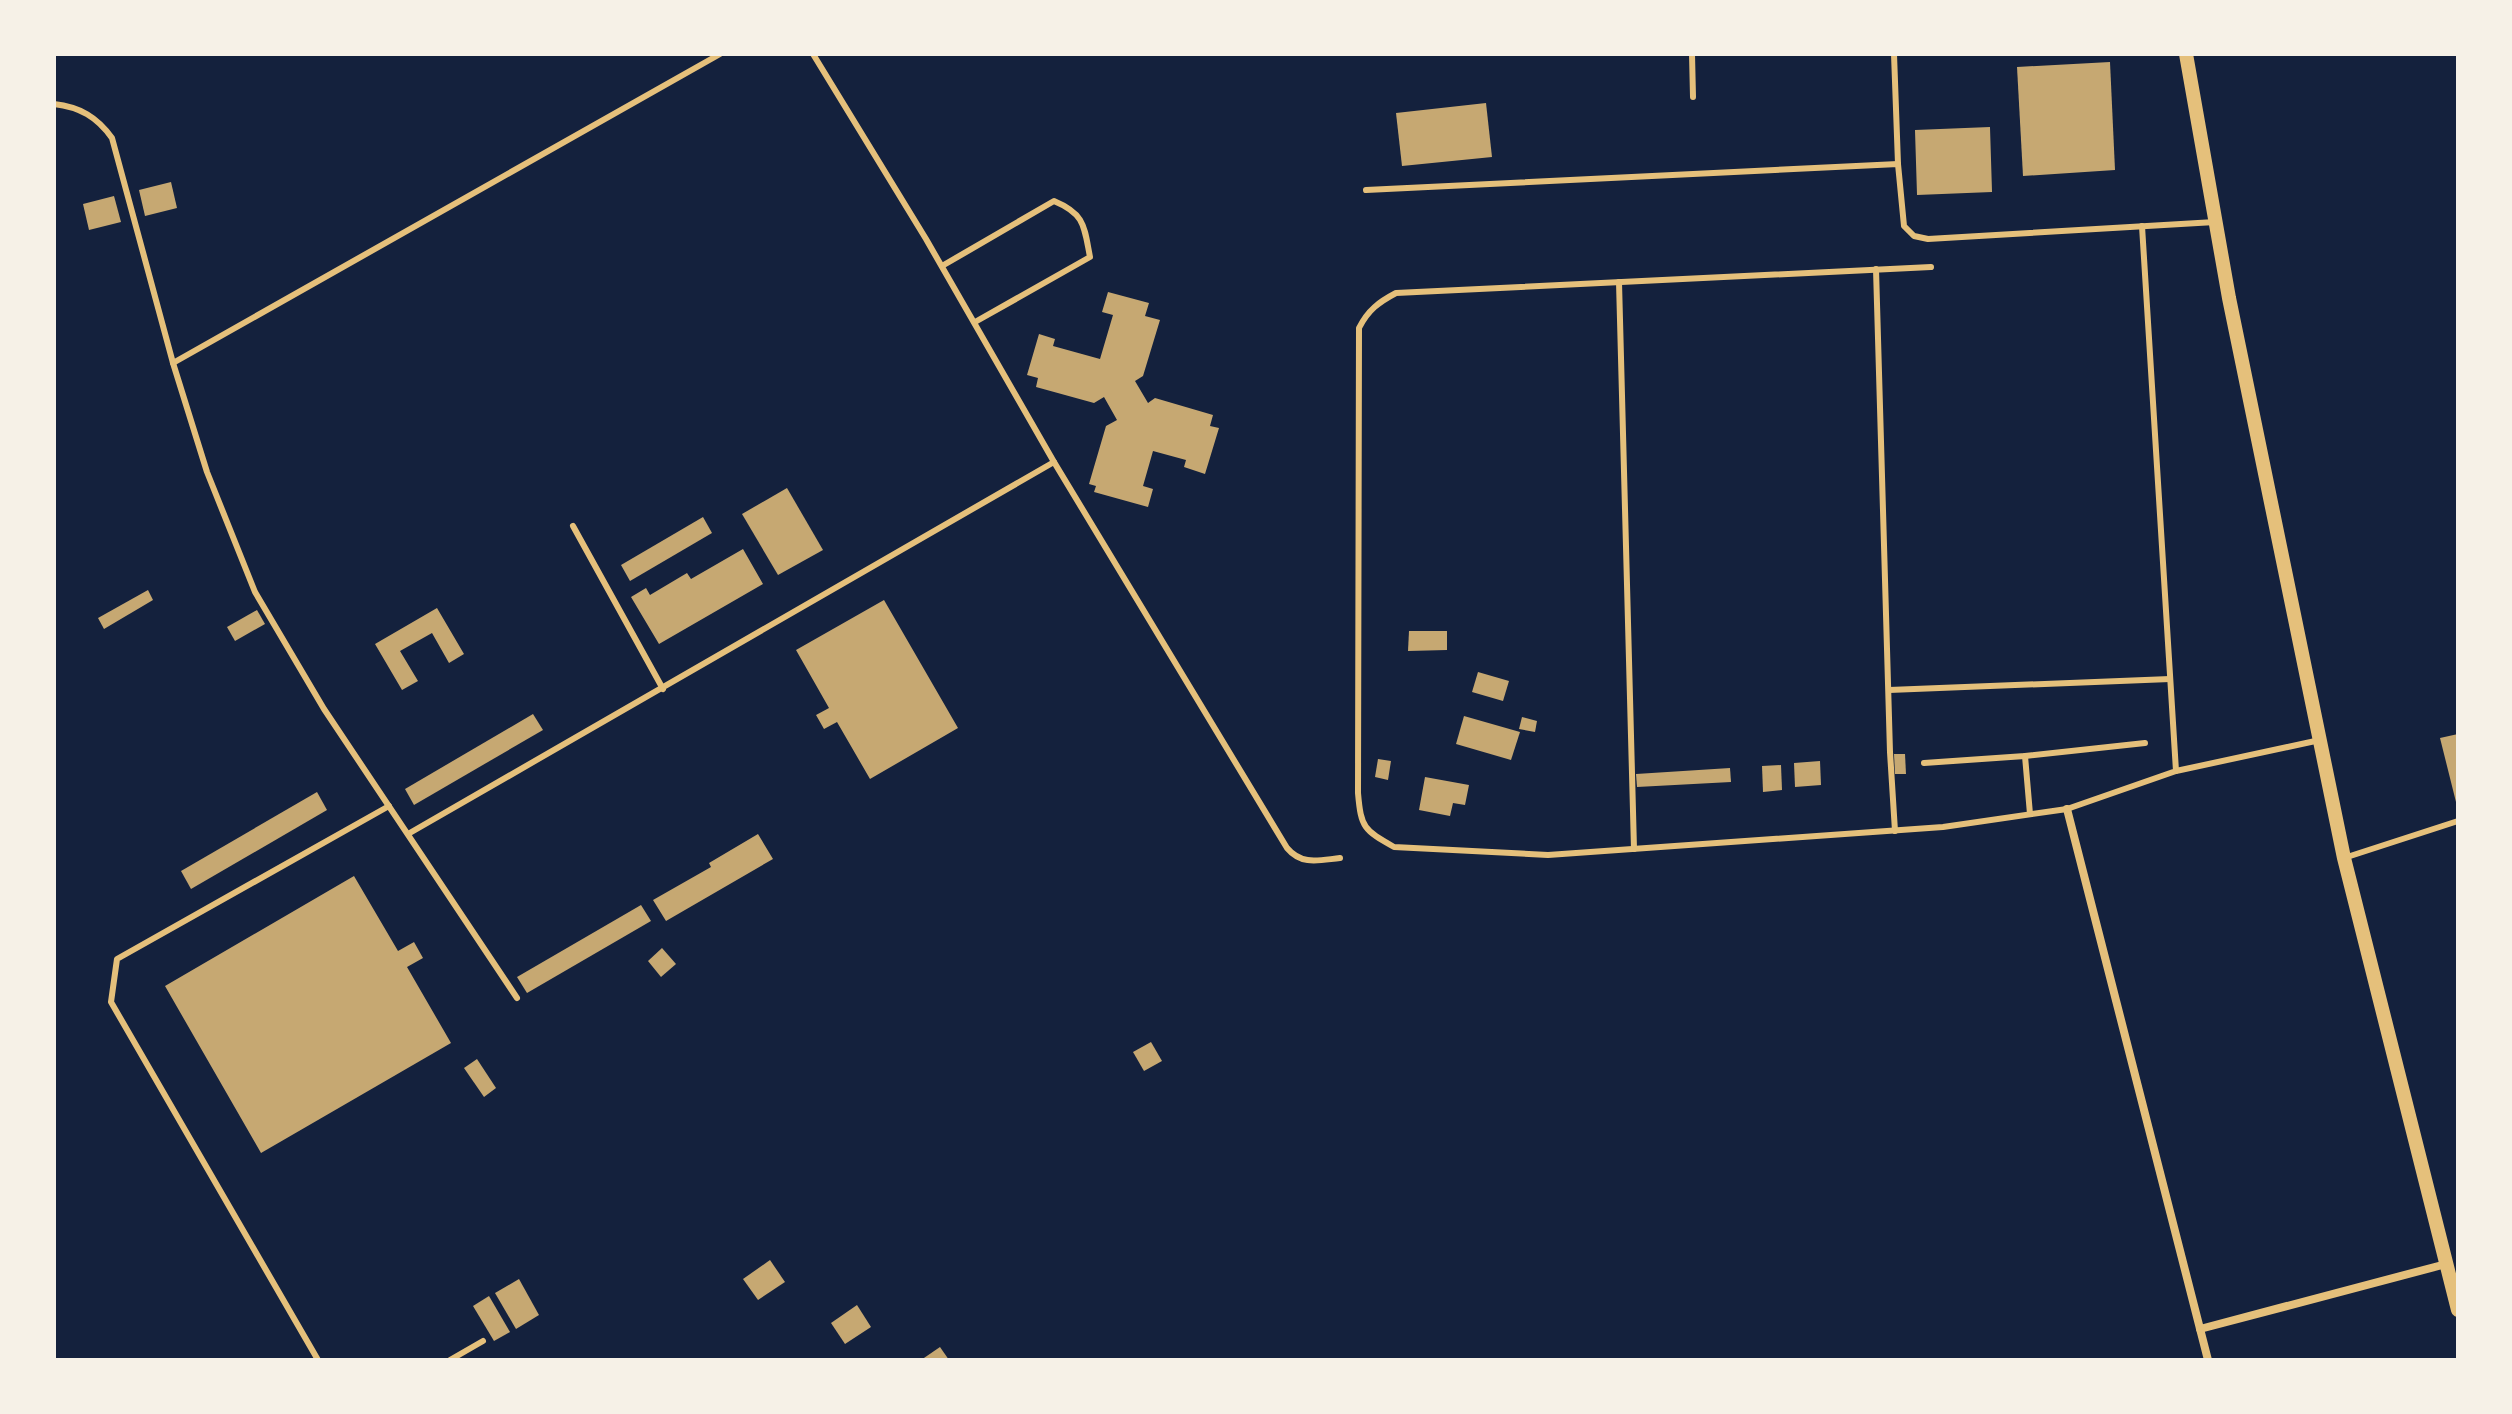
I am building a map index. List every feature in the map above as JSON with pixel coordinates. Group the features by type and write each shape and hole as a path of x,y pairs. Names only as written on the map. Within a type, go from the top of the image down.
{"street":[{"path":"2186,54 2215,222 2344,858 2452,1263 2458,1310"},
{"path":"2067,809 2208,1360"},
{"path":"2200,1329 2452,1263"}],"lane":[{"path":"173,363 720,54"},
{"path":"813,54 1287,848 1298,859 1309,862 1340,858"},
{"path":"1692,54 1693,97"},
{"path":"1894,54 1904,226 1914,236 1928,239 2215,222"},
{"path":"54,104 89,113 101,122 112,138 173,363 207,472 255,592 324,709 517,998"},
{"path":"1366,190 1898,164"},
{"path":"942,266 1054,201 1074,210 1085,230 1090,257 975,322"},
{"path":"2142,226 2176,771"},
{"path":"1931,267 1396,293 1377,302 1359,328 1358,793 1361,821 1376,837 1394,847 1548,855 1943,827 2067,809 2176,771 2320,740"},
{"path":"1876,269 1895,831"},
{"path":"1619,282 1634,849"},
{"path":"408,834 1054,462"},
{"path":"573,526 663,689"},
{"path":"1889,690 2170,679"},
{"path":"1924,763 2145,743"},
{"path":"2025,756 2030,814"},
{"path":"318,1360 111,1002 117,959 389,806"},
{"path":"2344,858 2458,821"},
{"path":"450,1360 483,1341"}],"building":[{"path":"2110,62 2115,170 2023,176 2017,67"},
{"path":"1486,103 1492,157 1402,166 1396,113"},
{"path":"1990,127 1992,192 1917,195 1915,130"},
{"path":"171,182 177,208 145,216 139,190"},
{"path":"114,196 121,222 89,230 83,204"},
{"path":"1108,292 1149,303 1145,316 1160,320 1143,376 1135,381 1148,403 1155,398 1213,415 1210,426 1219,428 1205,474 1184,467 1186,460 1153,451 1143,486 1153,489 1148,507 1094,492 1096,486 1089,484 1106,426 1117,420 1104,397 1094,403 1036,387 1038,378 1027,375 1039,334 1055,339 1053,346 1100,359 1113,315 1102,312"},
{"path":"787,488 823,550 778,575 742,514"},
{"path":"703,517 712,533 630,581 621,565"},
{"path":"743,549 763,584 659,644 631,597 646,588 650,595 687,573 691,579"},
{"path":"148,590 153,600 104,629 98,618"},
{"path":"884,600 958,728 870,779 837,722 824,729 816,715 829,708 796,650"},
{"path":"437,608 464,654 449,663 432,633 400,651 418,681 402,690 375,644"},
{"path":"257,610 265,624 235,641 227,627"},
{"path":"1409,631 1447,631 1447,650 1408,651"},
{"path":"1478,672 1509,681 1503,701 1472,692"},
{"path":"533,714 543,730 414,805 405,789"},
{"path":"1464,716 1520,732 1511,760 1456,744"},
{"path":"1522,717 1537,721 1535,732 1519,729"},
{"path":"2458,734 2458,806 2457,806 2440,738"},
{"path":"1894,754 1905,754 1906,774 1895,774"},
{"path":"1378,759 1391,761 1388,780 1375,777"},
{"path":"1820,761 1821,785 1795,787 1794,763"},
{"path":"1781,765 1782,790 1763,792 1762,766"},
{"path":"1730,768 1731,782 1637,787 1636,774"},
{"path":"1425,777 1469,785 1465,805 1453,803 1450,816 1419,810"},
{"path":"317,792 327,810 191,889 181,871"},
{"path":"758,834 773,859 666,921 653,900 711,867 709,863"},
{"path":"354,876 398,951 414,942 423,958 407,967 451,1043 261,1153 165,986"},
{"path":"641,905 651,921 527,993 517,977"},
{"path":"662,948 676,964 661,977 648,961"},
{"path":"1151,1042 1162,1061 1144,1071 1133,1052"},
{"path":"477,1059 496,1088 484,1097 464,1068"},
{"path":"770,1260 785,1282 758,1300 743,1279"},
{"path":"519,1279 539,1315 516,1329 495,1293"},
{"path":"489,1296 510,1332 494,1341 473,1306"},
{"path":"857,1305 871,1327 845,1344 831,1323"},
{"path":"940,1347 949,1360 921,1360"}]}
